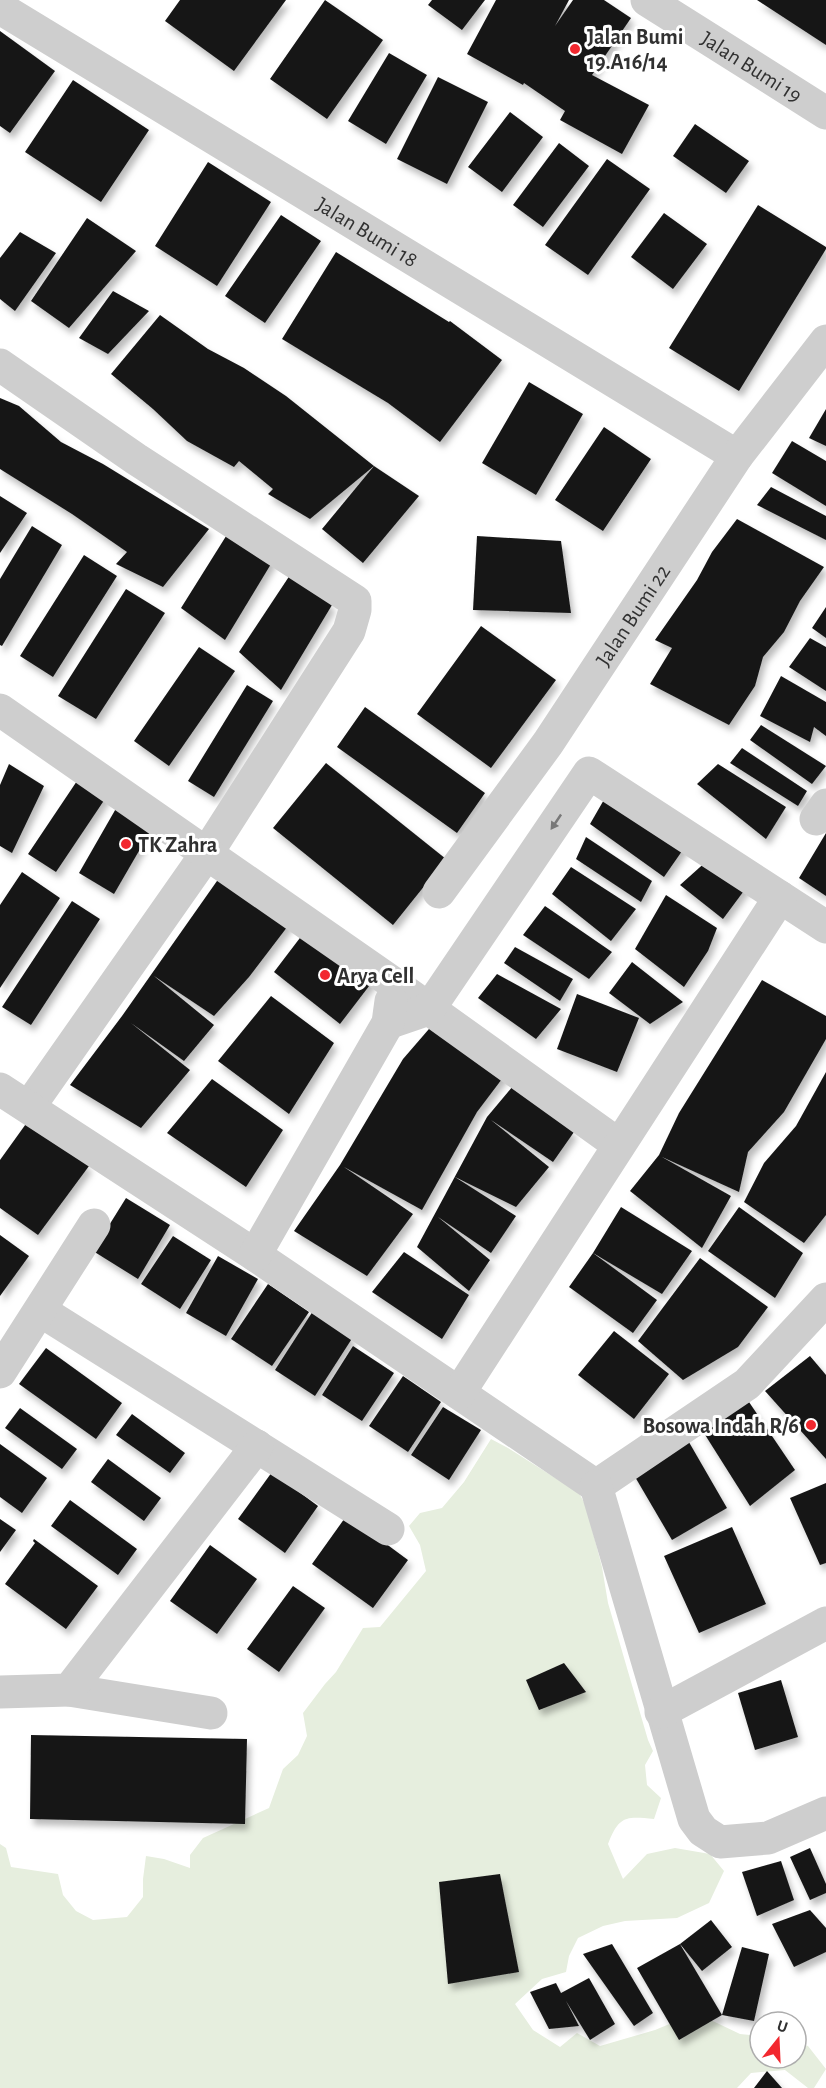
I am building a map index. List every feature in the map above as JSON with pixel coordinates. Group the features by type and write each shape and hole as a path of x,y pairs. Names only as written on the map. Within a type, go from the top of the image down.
{"street":[{"name":"Jalan Bumi 19","path":"647,0 826,113"},
{"name":"Jalan Bumi 18","path":"0,8 737,456"},
{"name":"Jalan Bumi 22","path":"439,892 548,743 737,456 826,341"},
{"path":"0,365 136,459 355,601 356,610 349,632 207,853 29,1107"},
{"path":"0,710 393,983 619,1145"},
{"path":"387,1023 429,1009 589,773 826,927"},
{"path":"459,1393 780,897"},
{"path":"255,1255 387,1023 393,983"},
{"path":"0,1089 255,1255 596,1486 694,1819 703,1831 720,1842 768,1838 826,1813"},
{"path":"0,1372 94,1225"},
{"path":"596,1486 747,1384 826,1300"},
{"path":"41,1311 388,1529"},
{"path":"69,1690 257,1446"},
{"path":"661,1712 826,1623"},
{"path":"0,1692 69,1690 211,1713"}],"green space":[{"path":"491,1439 579,1493 586,1506 602,1567 608,1603 653,1751 645,1765 647,1785 661,1798 654,1819 624,1820 616,1828 608,1844 623,1879 647,1854 675,1848 710,1854 724,1871 709,1903 677,1918 625,1921 603,1926 578,1938 569,1956 566,1972 542,1979 515,2004 533,2030 560,2047 577,2033 600,2046 655,2030 696,2013 740,2034 748,2035 748,2070 785,2070 751,2073 737,2088 0,2088 0,1844 6,1848 11,1867 58,1874 63,1895 76,1911 93,1920 127,1917 143,1897 146,1856 164,1859 190,1868 190,1855 203,1838 269,1808 283,1769 298,1755 307,1736 303,1713 336,1672 363,1628 380,1627 426,1571 420,1545 409,1526 420,1513 442,1508 464,1482"},
{"path":"808,2046 826,2069 814,2088 808,2088 785,2070 808,2070"}],"building":[{"path":"180,0 286,0 234,71 165,21"},
{"path":"325,0 383,40 327,119 270,79"},
{"path":"432,0 485,0 462,30 428,5"},
{"path":"496,0 569,0 555,26 573,0 604,0 631,18 592,75 649,105 622,154 560,120 565,111 524,83 523,85 467,54"},
{"path":"757,0 826,0 826,45"},
{"path":"0,31 55,71 10,133 0,126"},
{"path":"389,53 427,75 386,144 348,121"},
{"path":"438,77 488,102 447,184 397,159"},
{"path":"73,80 149,130 101,202 25,152"},
{"path":"510,112 543,137 502,192 468,167"},
{"path":"695,124 749,161 726,193 673,156"},
{"path":"559,143 589,166 543,227 513,205"},
{"path":"607,159 650,189 588,275 545,245"},
{"path":"208,162 271,202 217,286 155,246"},
{"path":"758,205 826,249 739,391 669,348"},
{"path":"664,213 707,244 673,289 631,257"},
{"path":"281,215 321,241 265,323 225,296"},
{"path":"87,218 136,251 69,328 31,301"},
{"path":"20,232 56,253 15,311 0,299 0,258"},
{"path":"336,252 450,321 502,360 440,442 388,403 282,339"},
{"path":"113,291 149,311 108,354 79,338"},
{"path":"160,315 208,349 244,368 286,396 374,466 310,519 268,494 273,489 239,461 234,467 187,441 111,374"},
{"path":"529,382 583,414 536,495 482,463"},
{"path":"0,398 19,406 61,442 103,464 209,529 163,587 116,564 127,552 0,469"},
{"path":"826,409 826,446 809,438"},
{"path":"604,427 651,459 603,531 555,500"},
{"path":"792,441 826,461 826,506 772,473"},
{"path":"374,466 419,496 363,563 322,529"},
{"path":"771,487 826,516 826,540 757,505"},
{"path":"0,496 27,513 0,553"},
{"path":"737,519 824,567 800,601 784,632 763,657 755,686 729,725 650,684 672,648 655,640 697,580 712,552"},
{"path":"32,526 62,545 2,646 0,645 0,579"},
{"path":"228,533 274,559 225,640 181,608"},
{"path":"477,536 561,541 571,613 473,610"},
{"path":"84,555 117,576 53,677 20,656"},
{"path":"292,572 332,605 281,690 239,652"},
{"path":"126,589 165,613 96,719 58,696"},
{"path":"826,607 826,638 812,628"},
{"path":"481,626 556,680 491,768 417,714"},
{"path":"810,638 826,647 826,691 789,667"},
{"path":"199,647 235,671 169,766 134,741"},
{"path":"781,676 826,702 826,736 814,727 810,742 760,716"},
{"path":"247,685 273,701 214,797 188,781"},
{"path":"365,707 485,793 457,833 337,747"},
{"path":"761,725 826,766 812,784 750,740"},
{"path":"742,748 807,791 798,806 730,763"},
{"path":"326,763 446,859 393,925 273,828"},
{"path":"9,764 44,786 12,853 0,846 0,785"},
{"path":"718,764 786,807 766,839 697,784"},
{"path":"83,772 111,790 56,872 28,854"},
{"path":"609,791 689,841 664,877 590,824"},
{"path":"118,805 154,825 114,894 79,873"},
{"path":"826,833 826,896 799,878"},
{"path":"586,837 652,881 641,902 576,859"},
{"path":"709,859 749,884 723,919 680,885"},
{"path":"571,867 636,909 611,941 552,894"},
{"path":"224,871 291,922 249,977 214,1016 154,976 214,1025 184,1061 131,1023 190,1070 141,1128 70,1085 122,1016"},
{"path":"22,872 60,898 0,988 0,905"},
{"path":"666,895 717,928 708,951 684,987 635,949"},
{"path":"72,901 100,919 31,1025 2,1007"},
{"path":"545,906 612,952 589,979 523,935"},
{"name":"Arya Cell","path":"309,926 376,977 340,1024 274,972"},
{"path":"515,947 573,979 560,1001 504,963"},
{"path":"632,962 683,1002 650,1024 609,993"},
{"path":"497,974 561,1009 536,1039 478,998"},
{"path":"762,980 826,1016 826,1039 784,1112 748,1152 739,1192 662,1157 731,1196 702,1248 630,1191 659,1155 679,1113"},
{"path":"577,994 639,1018 617,1072 557,1049"},
{"path":"271,996 334,1043 289,1114 218,1061"},
{"path":"435,1022 508,1071 477,1112 422,1210 344,1167 413,1214 367,1276 294,1231 340,1165 403,1059"},
{"path":"826,1072 826,1215 804,1243 744,1202 764,1163 796,1126"},
{"path":"212,1079 283,1130 246,1187 167,1133"},
{"path":"513,1086 574,1132 553,1162 491,1120 549,1167 516,1207 455,1177 516,1216 491,1253 438,1217 490,1260 469,1291 417,1247 487,1117"},
{"path":"28,1121 89,1166 38,1235 0,1208 0,1160"},
{"path":"126,1198 170,1225 138,1279 93,1251"},
{"path":"621,1207 692,1251 662,1294 593,1253"},
{"path":"739,1207 803,1253 775,1298 708,1251"},
{"path":"0,1235 29,1256 0,1296"},
{"path":"173,1236 211,1260 180,1309 141,1284"},
{"path":"404,1252 469,1295 442,1339 372,1292"},
{"path":"593,1253 657,1300 633,1333 569,1287"},
{"path":"218,1256 258,1279 226,1336 186,1313"},
{"path":"700,1258 768,1307 738,1347 683,1380 638,1341"},
{"path":"268,1284 309,1312 272,1366 231,1339"},
{"path":"313,1311 353,1337 315,1396 275,1370"},
{"path":"614,1331 669,1374 634,1419 578,1375"},
{"path":"353,1346 394,1373 362,1421 322,1395"},
{"path":"46,1348 122,1403 96,1439 19,1384"},
{"name":"Bosowa Indah R/6","path":"810,1356 826,1375 826,1459 765,1391"},
{"path":"403,1376 441,1402 408,1452 369,1426"},
{"path":"749,1402 795,1470 750,1506 702,1430"},
{"path":"443,1407 481,1430 449,1480 411,1455"},
{"path":"20,1408 77,1449 62,1469 5,1428"},
{"path":"132,1414 185,1453 170,1473 116,1435"},
{"path":"686,1437 727,1508 672,1540 631,1470"},
{"path":"0,1444 47,1478 22,1513 0,1497"},
{"path":"108,1459 161,1498 144,1521 91,1482"},
{"path":"272,1472 318,1506 285,1553 238,1519"},
{"path":"826,1483 826,1563 820,1565 790,1498"},
{"path":"70,1500 137,1549 118,1575 51,1526"},
{"path":"347,1515 408,1560 373,1608 312,1564"},
{"path":"0,1519 16,1530 0,1552"},
{"path":"732,1527 766,1604 699,1633 664,1556"},
{"path":"34,1539 98,1586 66,1629 5,1584 35,1543"},
{"path":"210,1545 257,1579 217,1634 170,1601"},
{"path":"293,1586 325,1608 279,1672 247,1649"},
{"path":"564,1663 586,1692 539,1710 526,1680"},
{"path":"781,1680 798,1737 755,1750 738,1693"},
{"path":"31,1735 247,1739 245,1824 30,1819"},
{"path":"810,1848 826,1884 826,1893 810,1900 790,1857"},
{"path":"781,1861 794,1900 757,1916 742,1872"},
{"path":"500,1874 519,1972 448,1984 439,1882"},
{"path":"810,1910 826,1928 826,1952 794,1967 772,1924"},
{"path":"711,1920 732,1947 702,1971 680,1944"},
{"path":"612,1944 653,2013 634,2026 583,1954"},
{"path":"680,1944 722,2015 679,2040 637,1968"},
{"path":"742,1947 769,1954 756,2010 748,2010 748,2020 722,2015"},
{"path":"589,1978 615,2024 590,2040 566,2001 579,2026 549,2029 530,1992 556,1983 561,1993"},
{"path":"767,2071 782,2088 754,2088"}],"place":[{"name":"Jalan Bumi 19.A16/14","path":"575,49"},
{"name":"TK Zahra","path":"126,844"},
{"name":"Arya Cell","path":"325,975"},
{"name":"Bosowa Indah R/6","path":"811,1425"}]}
